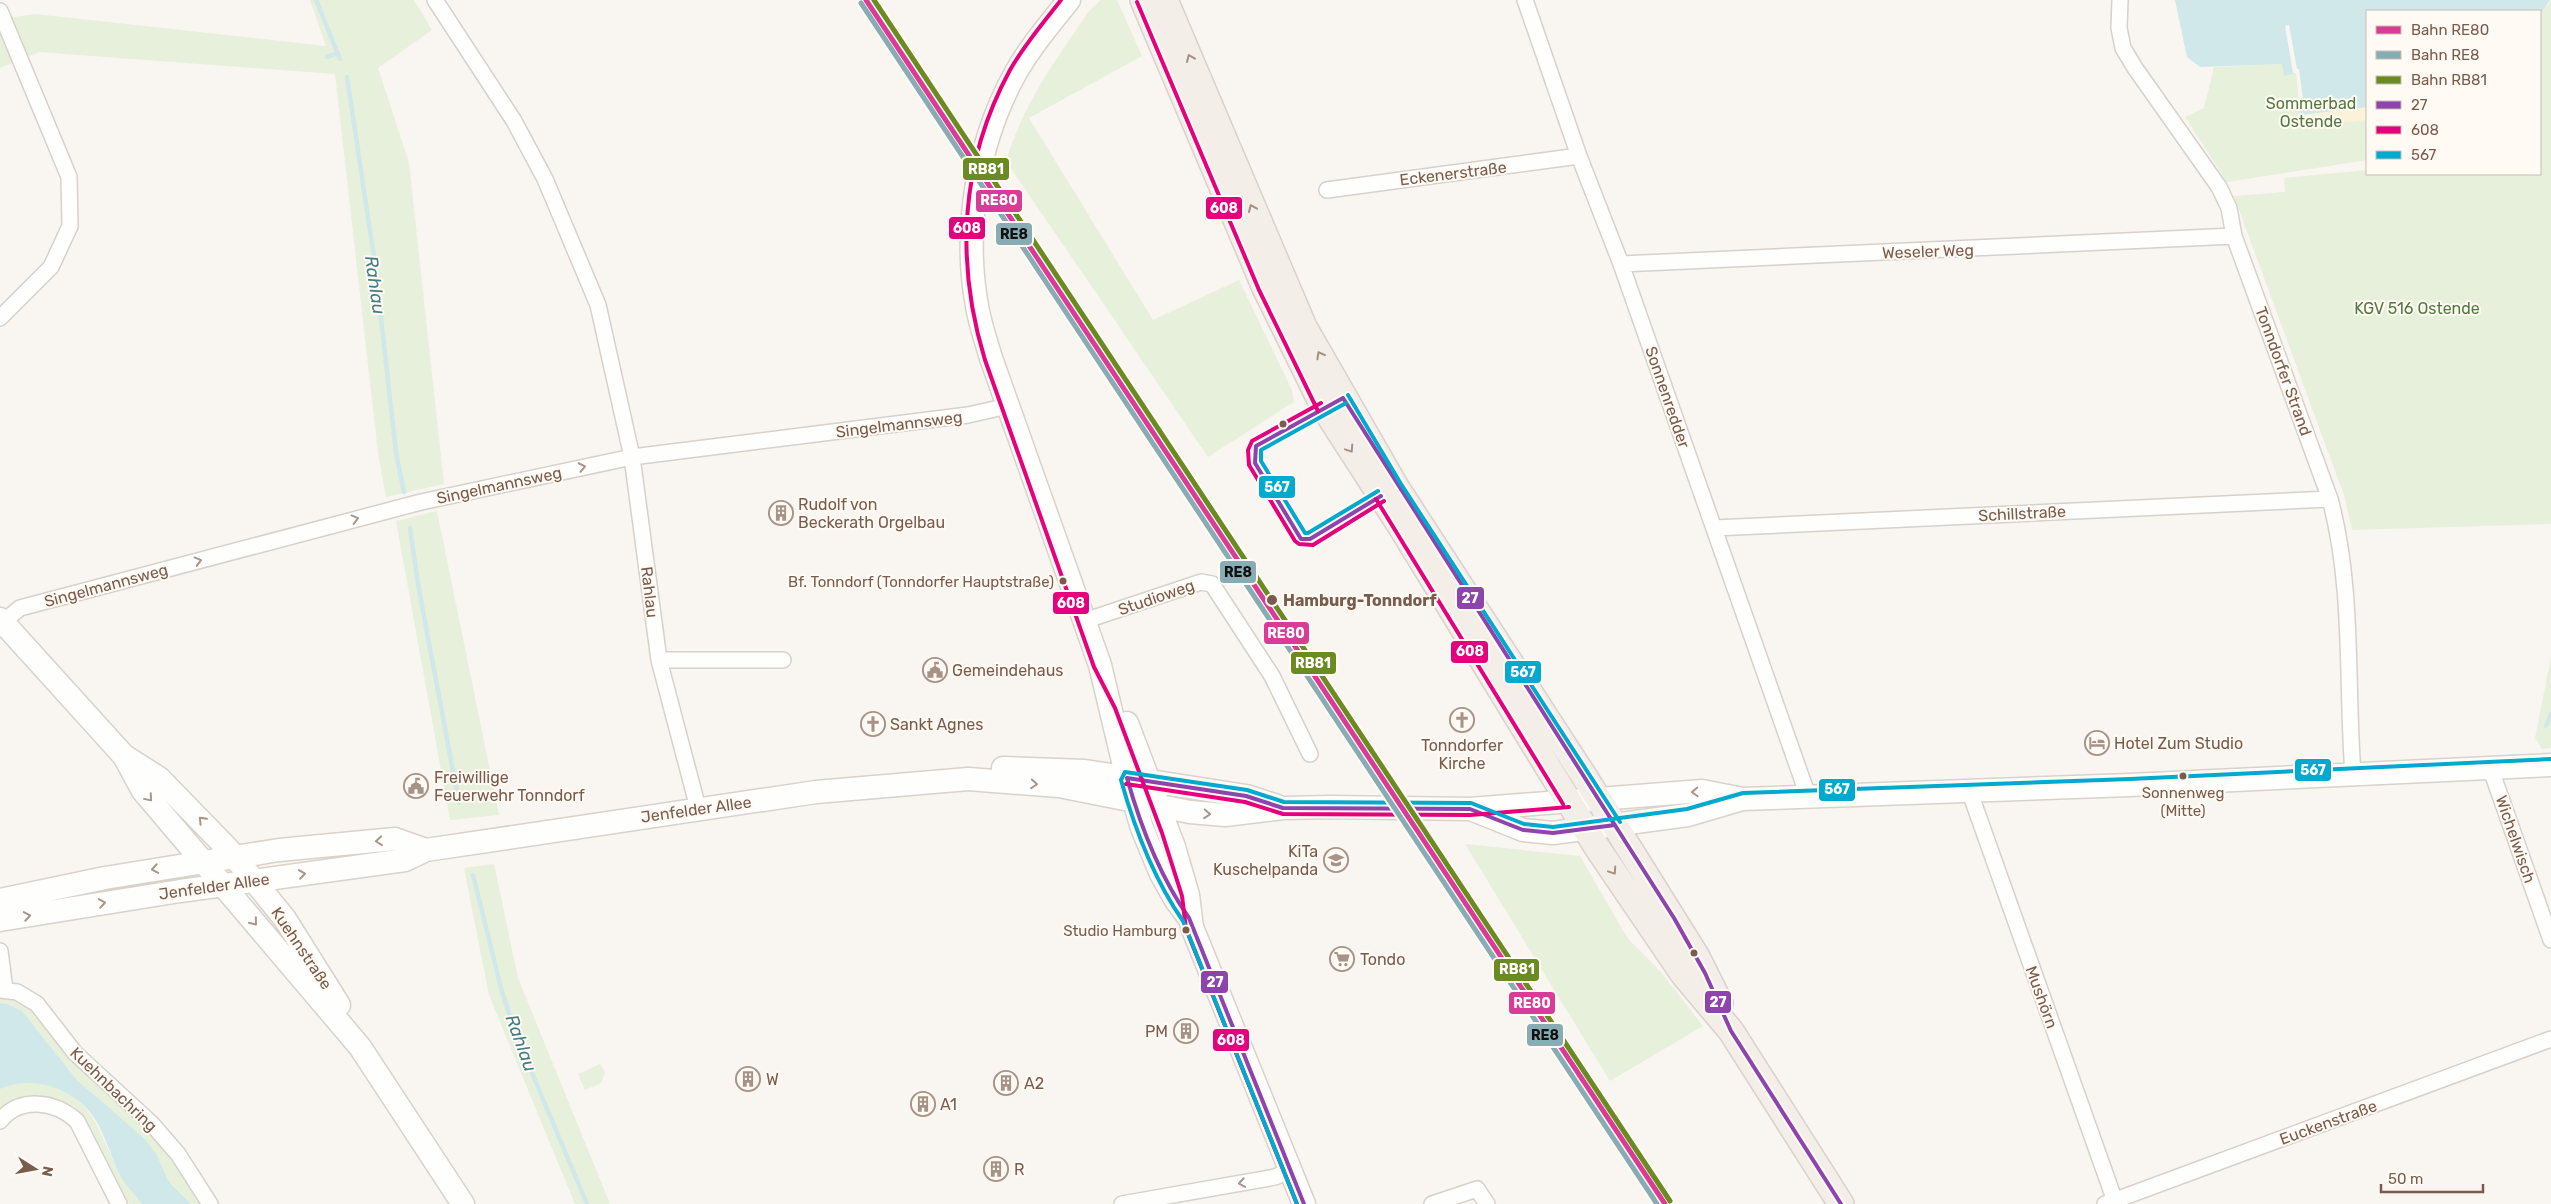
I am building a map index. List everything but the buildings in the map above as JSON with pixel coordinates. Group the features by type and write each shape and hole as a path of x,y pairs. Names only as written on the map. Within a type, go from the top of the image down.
{"main road":[{"path":"1069,0 1026,55 1007,91 989,138 975,199 972,251 977,308 991,358 1100,665 1133,800 1161,874 1174,899 1189,918 1289,1171 1304,1204"},
{"path":"1143,0 1264,288 1318,397 1337,430 1401,527 1586,830 1683,974 1731,1031"},
{"path":"1166,0 1304,327 1396,487 1598,798 1697,958 1731,1031 1841,1204"},
{"name":"Kuehnstraße","path":"2,620 124,756 143,791 360,1047"},
{"path":"1100,665 1121,705 1159,806 1188,895 1189,918"},
{"name":"Kuehnstraße","path":"124,756 159,778 234,857 285,919 340,1006 360,1047 462,1204"},
{"path":"1470,809 1523,830 1553,833 1688,815 1744,799 2551,765"},
{"name":"Jenfelder Allee","path":"968,779 1000,768 1085,771 1246,796 1283,808"},
{"name":"Jenfelder Allee","path":"0,907 254,881 405,860 426,850 698,808 816,792 968,779 1059,786 1190,812 1225,815 1283,808"},
{"path":"1283,808 1470,809 1702,791 1744,799"},
{"name":"Jenfelder Allee","path":"0,907 105,878 279,850 395,839 426,850"}],"street":[{"name":"Rahlau","path":"435,0 514,122 544,179 598,305 632,457 659,660 698,808"},
{"name":"Sonnenredder","path":"1525,0 1579,156 1621,264 1808,796"},
{"name":"Tonndorfer Strand","path":"2120,0 2119,28 2123,48 2134,68 2219,187 2229,208 2234,236 2330,499 2337,525 2347,625 2353,774"},
{"path":"0,11 69,177 70,226 51,267 0,318"},
{"name":"Eckenerstraße","path":"1327,190 1579,156"},
{"name":"Weseler Weg","path":"1621,264 2234,236"},
{"name":"Singelmannsweg","path":"2,620 20,608 412,504 632,457 968,415 1008,406"},
{"name":"Schillstraße","path":"1714,528 2330,499"},
{"name":"Studioweg","path":"1084,621 1201,582 1212,584 1272,676 1310,754"},
{"path":"659,660 783,660"},
{"name":"Wichelwisch","path":"2490,767 2551,940"},
{"name":"Mushörn","path":"1969,790 2112,1203"},
{"name":"Kuehnbachring","path":"0,951 3,990 27,996 37,1004 51,1025 90,1069 151,1123 184,1162 210,1204"},
{"name":"Euckenstraße","path":"2112,1203 2551,1039"},
{"path":"0,1121 20,1106 38,1104 54,1107 68,1113 77,1121 119,1204"},
{"path":"1122,1204 1275,1177 1289,1171"},
{"path":"1432,1204 1477,1189 1487,1204"}],"green space":[{"path":"310,0 414,0 432,30 378,68 409,163 444,484 386,497 378,453 335,74 39,52 0,68 0,19 35,14 326,46"},
{"path":"1101,0 1117,0 1142,56 1029,118 1153,320 1239,280 1292,390 1294,402 1208,457 1006,161 1022,119 1042,82 1090,10"},
{"name":"KGV 516 Ostende","path":"2551,0 2551,524 2352,530 2345,498 2234,196 2285,192 2284,178 2366,170 2366,175 2541,175 2541,14"},
{"name":"Sommerbad Ostende","path":"2366,12 2366,160 2227,182 2185,117 2204,108 2214,67 2282,64"},
{"path":"437,511 499,815 450,820 396,521"},
{"path":"2551,657 2551,748 2542,749 2535,738"},
{"path":"1465,844 1580,856 1628,939 1661,972 1703,1026 1610,1081"},
{"path":"494,864 518,978 610,1204 575,1204 489,995 464,868"},
{"path":"0,994 28,1004 80,1068 134,1116 158,1141 182,1170 202,1204 191,1204 169,1182 144,1138 77,1080 22,1011 8,1004 0,1003"},
{"path":"600,1064 605,1073 601,1083 585,1090 578,1074"},
{"path":"26,1081 48,1085 65,1092 79,1101 89,1112 97,1126 123,1180 142,1204 129,1204 103,1157 91,1129 74,1106 44,1096 27,1096 13,1100 0,1110 0,1089 13,1083"}],"sand":[{"path":"2366,107 2366,120 2301,127 2300,115"}],"water":[{"path":"2175,0 2550,0 2541,14 2541,10 2366,10 2366,107 2300,115 2296,73 2284,76 2282,64 2200,67 2187,57"},
{"path":"0,1003 8,1004 22,1011 77,1080 144,1138 156,1154 169,1182 191,1204 142,1204 121,1177 101,1130 90,1112 68,1094 41,1084 27,1083 0,1089"}],"pier":[{"path":"2289,25 2297,69 2299,69 2304,106 2299,107 2296,73 2293,73 2285,26"}],"waterway":[{"name":"Rahlau","path":"316,0 340,59"},
{"path":"327,57 338,53"},
{"name":"Rahlau","path":"347,77 375,264 396,453 404,492"},
{"name":"Rahlau","path":"410,528 418,584 459,803"},
{"path":"2546,726 2551,714"},
{"name":"Rahlau","path":"473,875 501,988 514,1030 587,1204"}],"rail line":[{"name":"RE80","path":"866,0 1665,1204"},
{"name":"RB81","path":"874,0 1670,1201"},
{"name":"RE8","path":"861,3 1657,1204"}],"transit line":[{"name":"608","path":"1061,0 1015,61 993,105 981,140 972,176 968,213 969,286 975,323 985,360 1094,667 1115,708 1162,833 1182,896 1186,929 1297,1204"},
{"name":"608","path":"1137,2 1259,290 1318,411"},
{"name":"567","path":"1348,395 1401,484 1620,822"},
{"name":"27","path":"1343,398 1674,918 1705,973 1731,1031 1841,1204"},
{"name":"27","path":"1343,398 1256,446 1255,463 1301,539 1310,539 1381,496"},
{"name":"608","path":"1321,403 1252,441 1248,450 1249,465 1295,541 1299,544 1313,545 1384,501"},
{"name":"567","path":"1346,403 1261,450 1261,461 1305,533 1378,491"},
{"name":"608","path":"1376,499 1563,804"},
{"name":"567","path":"1297,1204 1183,921 1172,905 1146,853 1132,817 1121,780 1125,772 1247,790 1284,802 1471,803 1524,824 1553,827 1687,809 1743,793 2130,779 2551,759"},
{"name":"27","path":"1304,1204 1189,918 1178,902 1152,851 1138,815 1127,778 1246,796 1283,808 1470,809 1523,830 1553,833 1615,825"},
{"name":"608","path":"1126,784 1245,802 1283,814 1470,815 1569,807"}],"place":[{"name":"Rudolf von Beckerath Orgelbau","path":"781,513"},
{"name":"Bf. Tonndorf (Tonndorfer Hauptstraße)","path":"1063,581"},
{"name":"Hamburg-Tonndorf","path":"1272,600"},
{"name":"Gemeindehaus","path":"935,670"},
{"name":"Tonndorfer Kirche","path":"1462,720"},
{"name":"Sankt Agnes","path":"873,724"},
{"name":"Hotel Zum Studio","path":"2097,743"},
{"name":"Sonnenweg (Mitte)","path":"2183,776"},
{"name":"Freiwillige Feuerwehr Tonndorf","path":"416,786"},
{"name":"KiTa Kuschelpanda","path":"1336,860"},
{"name":"Studio Hamburg","path":"1186,930"},
{"name":"Tondo","path":"1342,959"},
{"name":"PM","path":"1186,1031"},
{"name":"W","path":"748,1079"},
{"name":"A2","path":"1006,1083"},
{"name":"A1","path":"923,1104"},
{"name":"R","path":"996,1169"}]}
